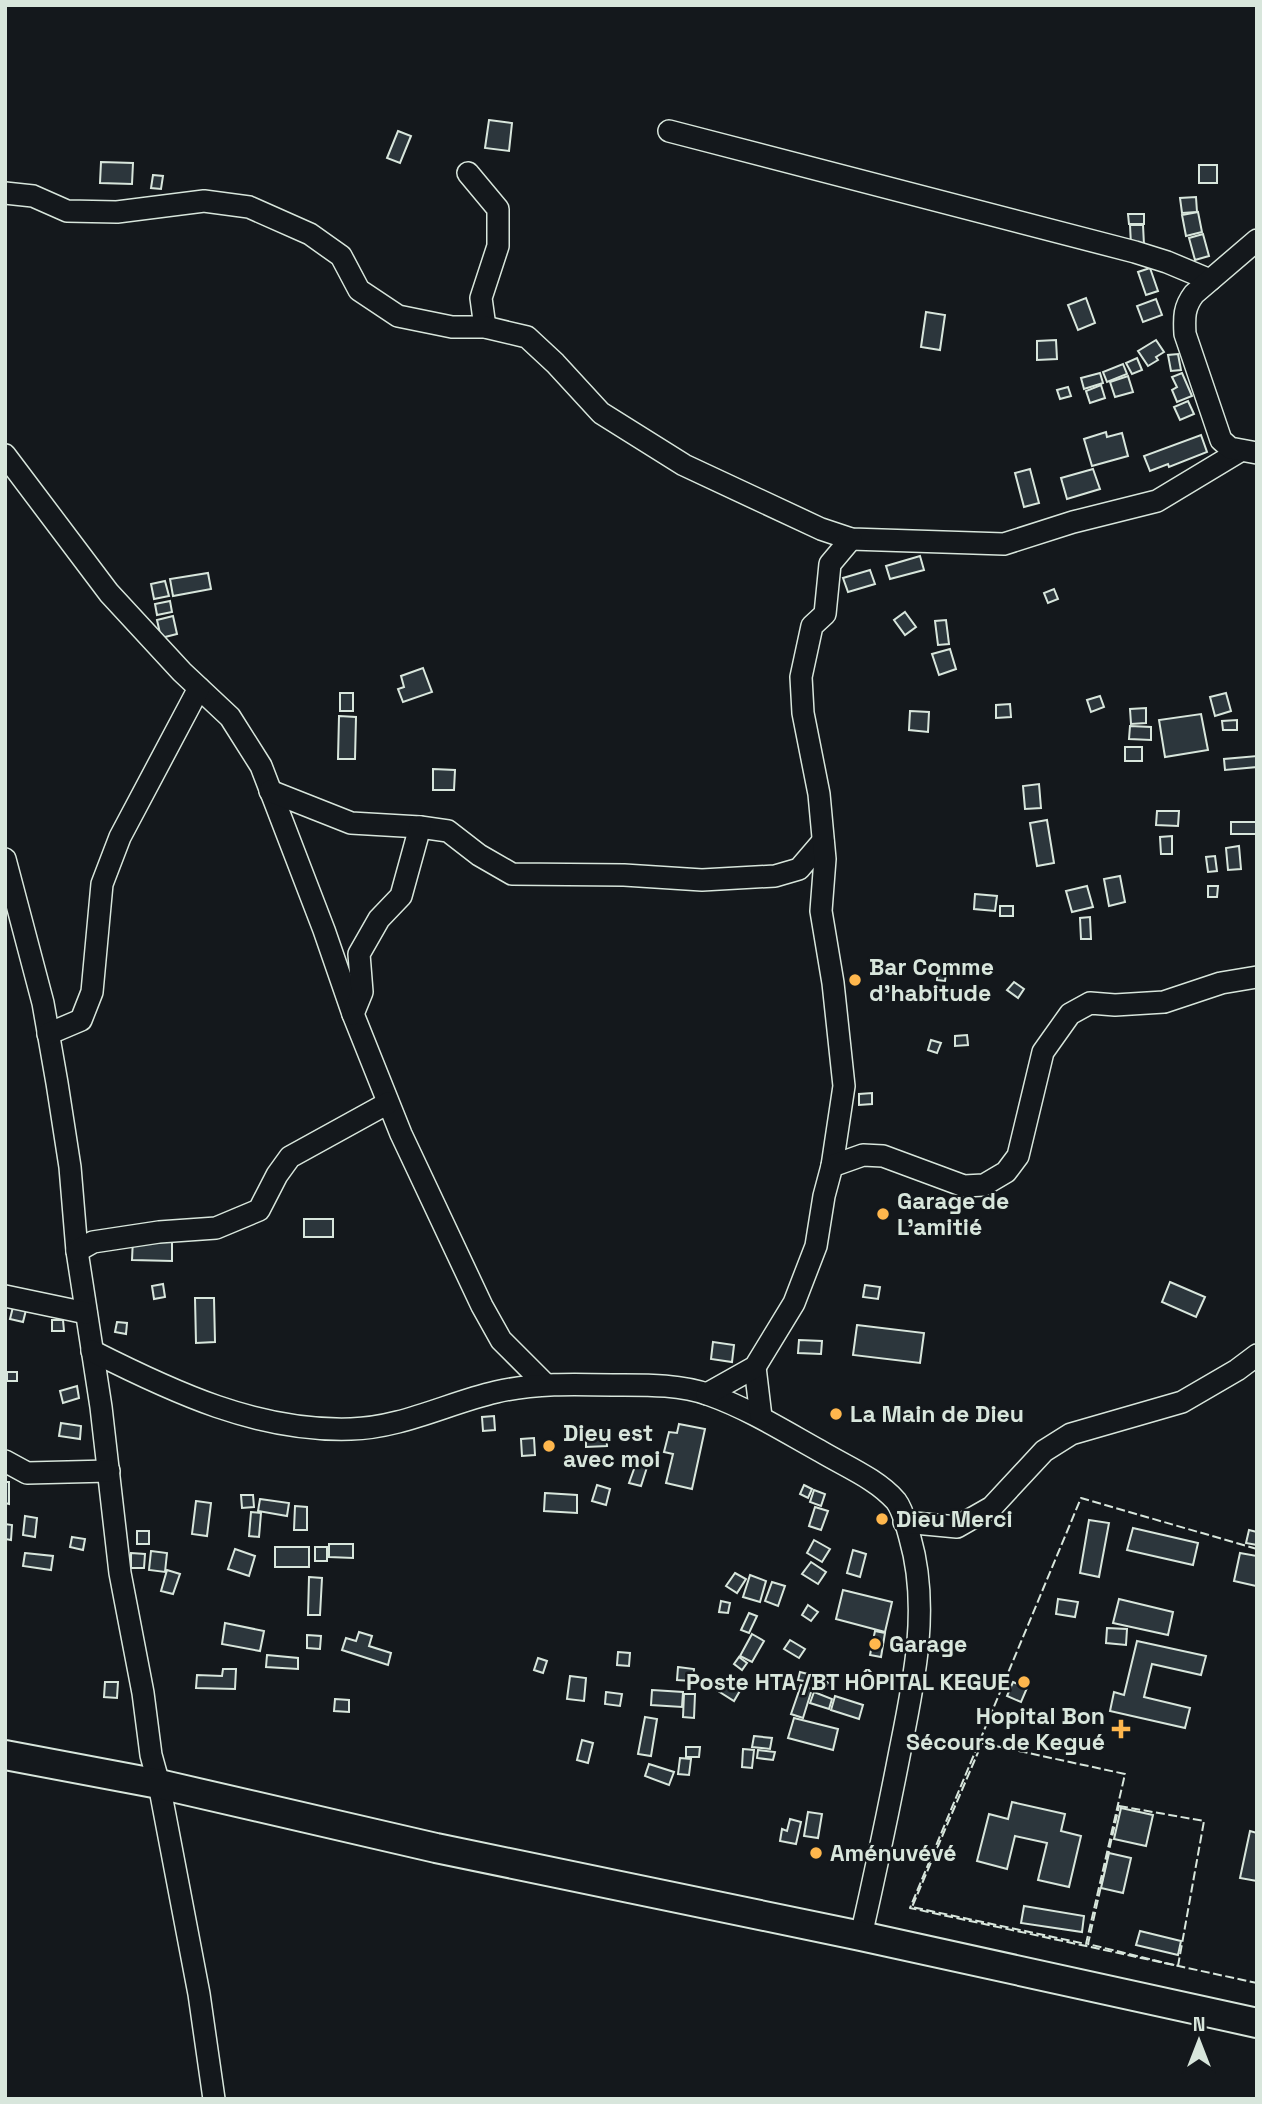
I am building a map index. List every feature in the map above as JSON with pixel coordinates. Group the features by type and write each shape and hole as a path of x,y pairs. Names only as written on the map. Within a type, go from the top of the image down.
{"main road":[{"path":"5,1755 159,1784 436,1848 862,1936 1257,2023"}],"street":[{"path":"669,131 1135,252 1210,280"},
{"path":"468,173 498,209 498,246 481,298 485,327"},
{"path":"5,194 33,196 67,211 117,212 204,201 249,207 310,234 341,256 359,290 398,317 452,327 485,327 527,337 601,413 684,465 821,529 851,539 1004,544 1073,522 1157,501 1249,452"},
{"path":"1249,452 1230,448 1221,440 1185,334 1186,304 1257,240"},
{"path":"5,455 109,593 199,688 230,716 261,766 388,1103 482,1306 501,1340 545,1384"},
{"path":"707,1394 755,1367 794,1303 816,1246 832,1166 844,1086 833,983 821,911 825,859 819,794 803,713 800,677 812,626 825,614 831,564 851,539"},
{"path":"48,1034 81,1020 92,992 102,884 120,837 199,688"},
{"path":"270,791 351,823 448,831 479,855 512,874 624,875 702,880 775,876 799,869 823,841"},
{"path":"353,1014 362,992 359,954 379,919 401,896 420,827"},
{"path":"5,859 43,1003 71,1167 77,1251 109,1471 120,1573 143,1693 151,1755 159,1784 199,1994 214,2099"},
{"path":"832,1166 863,1154 883,1156 964,1186 984,1185 1006,1172 1018,1156 1043,1052 1070,1014 1090,1003 1115,1005 1164,1002 1221,983 1257,977"},
{"path":"77,1251 93,1242 216,1228 259,1210 277,1175 290,1157 388,1103"},
{"path":"5,1296 86,1313"},
{"path":"92,1351 161,1386 228,1411 272,1423 306,1427 377,1427 496,1392 545,1384 657,1385 707,1394 761,1417 872,1481 897,1503 911,1539 919,1595 919,1642 898,1765 862,1936"},
{"path":"904,1522 957,1528 992,1507 1044,1451 1071,1434 1182,1402 1257,1355"},
{"path":"755,1367 761,1417"},
{"path":"5,1461 27,1473 109,1471"}],"building":[{"path":"489,120 512,123 509,151 485,148"},
{"path":"398,131 411,136 400,163 387,158"},
{"path":"101,162 133,163 132,184 100,183"},
{"path":"1199,165 1217,165 1217,183 1199,183"},
{"path":"153,175 163,176 161,189 151,188"},
{"path":"1196,197 1197,212 1182,213 1180,198"},
{"path":"1198,212 1202,232 1186,236 1182,215"},
{"path":"1128,214 1144,214 1144,224 1129,224"},
{"path":"1130,225 1143,225 1144,245 1131,245"},
{"path":"1203,234 1209,256 1195,260 1189,238"},
{"path":"1150,268 1158,291 1146,295 1138,272"},
{"path":"1086,298 1095,323 1078,330 1068,305"},
{"path":"1156,299 1162,315 1143,322 1137,306"},
{"path":"926,312 945,315 940,350 921,347"},
{"path":"1056,340 1057,359 1037,360 1037,341"},
{"path":"1156,340 1164,352 1148,366 1138,351"},
{"path":"1178,354 1181,370 1171,371 1168,355"},
{"path":"1137,358 1142,370 1132,374 1126,363"},
{"path":"1123,364 1127,374 1107,382 1103,372"},
{"path":"1100,373 1103,383 1084,389 1081,378"},
{"path":"1182,373 1192,396 1177,402 1172,390 1177,387 1172,377"},
{"path":"1128,376 1133,392 1115,397 1110,382"},
{"path":"1101,385 1105,398 1090,403 1086,391"},
{"path":"1068,387 1071,396 1060,399 1057,390"},
{"path":"1188,401 1194,414 1180,420 1174,407"},
{"path":"1106,432 1107,437 1122,433 1128,456 1092,466 1084,439"},
{"path":"1201,435 1207,452 1169,467 1168,464 1150,471 1144,456"},
{"path":"1030,469 1039,503 1024,507 1015,473"},
{"path":"1093,469 1100,489 1067,499 1061,478"},
{"path":"920,556 924,570 890,579 886,566"},
{"path":"870,570 875,584 848,592 843,578"},
{"path":"208,573 211,589 173,596 170,579"},
{"path":"165,581 169,596 154,599 151,584"},
{"path":"1054,589 1058,599 1048,603 1044,593"},
{"path":"170,601 172,612 157,615 155,604"},
{"path":"905,612 916,627 905,635 894,620"},
{"path":"173,616 177,634 161,638 157,620"},
{"path":"946,620 949,644 938,645 935,621"},
{"path":"950,649 956,669 939,675 932,654"},
{"path":"423,668 432,692 403,702 398,689 404,687 401,676"},
{"path":"340,693 353,693 353,711 340,711"},
{"path":"1226,693 1231,711 1215,716 1210,697"},
{"path":"1100,696 1104,707 1091,712 1087,700"},
{"path":"1010,704 1011,717 996,718 996,705"},
{"path":"1146,708 1146,723 1131,724 1130,709"},
{"path":"910,711 929,712 928,732 909,730"},
{"path":"1201,714 1208,750 1165,757 1159,720"},
{"path":"339,716 356,717 355,759 338,759"},
{"path":"1237,720 1237,730 1223,730 1222,721"},
{"path":"1130,726 1151,727 1151,740 1129,739"},
{"path":"1125,747 1142,747 1142,761 1125,761"},
{"path":"1257,756 1257,767 1225,770 1224,759"},
{"path":"433,769 455,770 454,790 433,790"},
{"path":"1039,784 1041,808 1025,809 1023,786"},
{"path":"1157,811 1179,811 1178,826 1156,825"},
{"path":"1047,820 1054,863 1037,866 1030,823"},
{"path":"1231,822 1257,822 1257,834 1231,834"},
{"path":"1172,836 1172,854 1161,854 1160,837"},
{"path":"1239,846 1241,869 1228,870 1226,848"},
{"path":"1215,856 1217,871 1208,872 1206,857"},
{"path":"1120,876 1125,902 1109,906 1104,879"},
{"path":"1087,886 1093,907 1072,912 1066,891"},
{"path":"1208,886 1218,886 1217,897 1208,897"},
{"path":"975,894 997,896 995,911 974,909"},
{"path":"1000,906 1013,906 1013,916 1000,916"},
{"path":"1090,917 1091,939 1081,939 1080,918"},
{"path":"938,965 947,966 945,981 937,980"},
{"path":"1014,982 1024,989 1018,998 1007,990"},
{"path":"967,1035 968,1045 955,1046 955,1036"},
{"path":"931,1040 941,1043 937,1053 928,1050"},
{"path":"872,1093 872,1104 859,1105 859,1094"},
{"path":"304,1219 333,1219 333,1237 304,1237"},
{"path":"133,1238 172,1240 172,1261 132,1260"},
{"path":"1170,1282 1205,1297 1196,1317 1162,1302"},
{"path":"163,1284 165,1297 154,1299 152,1286"},
{"path":"865,1285 880,1287 878,1299 863,1297"},
{"path":"195,1298 214,1298 215,1342 196,1343"},
{"path":"14,1303 27,1306 23,1322 10,1319"},
{"path":"52,1320 63,1320 64,1331 52,1331"},
{"path":"117,1322 127,1323 126,1334 115,1332"},
{"path":"857,1325 924,1333 920,1363 853,1355"},
{"path":"799,1340 822,1341 821,1354 798,1353"},
{"path":"713,1342 734,1345 732,1362 711,1359"},
{"path":"7,1372 17,1372 17,1381 7,1381"},
{"path":"77,1386 79,1398 63,1403 60,1391"},
{"path":"494,1416 495,1430 483,1431 482,1417"},
{"path":"61,1423 81,1426 80,1439 59,1436"},
{"path":"679,1424 705,1429 692,1489 666,1483 673,1454 664,1452 669,1432 677,1433"},
{"path":"586,1432 606,1432 607,1446 586,1447"},
{"path":"534,1438 535,1455 522,1456 521,1439"},
{"path":"638,1458 649,1461 641,1486 629,1483"},
{"path":"5,1482 9,1482 9,1504 5,1503"},
{"path":"597,1485 610,1489 606,1505 592,1501"},
{"path":"804,1485 812,1489 808,1498 800,1494"},
{"path":"814,1490 825,1494 821,1506 810,1502"},
{"path":"545,1493 577,1495 577,1513 544,1511"},
{"path":"241,1495 253,1495 254,1507 242,1508"},
{"path":"260,1499 289,1503 287,1516 258,1511"},
{"path":"196,1501 211,1503 207,1536 192,1534"},
{"path":"295,1506 307,1507 307,1530 294,1530"},
{"path":"815,1507 828,1511 821,1530 809,1526"},
{"path":"251,1512 261,1513 259,1537 249,1536"},
{"path":"25,1516 37,1518 35,1537 23,1535"},
{"path":"1089,1520 1109,1523 1099,1577 1080,1573"},
{"path":"5,1524 12,1525 11,1540 5,1539"},
{"path":"1133,1528 1198,1543 1193,1565 1127,1550"},
{"path":"1249,1530 1257,1532 1257,1545 1246,1543"},
{"path":"137,1531 149,1531 149,1544 137,1544"},
{"path":"72,1537 85,1539 83,1550 70,1547"},
{"path":"814,1540 830,1549 822,1562 807,1553"},
{"path":"329,1544 353,1544 353,1558 329,1557"},
{"path":"275,1547 309,1547 309,1567 275,1567"},
{"path":"315,1547 327,1547 327,1561 315,1561"},
{"path":"235,1549 255,1556 249,1576 228,1569"},
{"path":"853,1550 866,1554 860,1577 847,1573"},
{"path":"151,1551 167,1553 165,1572 149,1570"},
{"path":"25,1553 53,1556 51,1570 23,1566"},
{"path":"131,1553 145,1554 144,1568 131,1568"},
{"path":"1240,1553 1257,1556 1256,1586 1234,1581"},
{"path":"811,1562 826,1572 818,1584 802,1574"},
{"path":"167,1570 180,1574 173,1594 161,1591"},
{"path":"735,1573 746,1579 737,1593 726,1586"},
{"path":"750,1575 766,1581 760,1602 743,1597"},
{"path":"309,1577 322,1578 320,1615 308,1615"},
{"path":"772,1582 785,1586 778,1606 765,1601"},
{"path":"843,1590 892,1602 885,1632 836,1619"},
{"path":"1058,1599 1078,1602 1075,1617 1056,1614"},
{"path":"1119,1599 1173,1612 1168,1635 1113,1623"},
{"path":"721,1601 730,1603 728,1613 719,1612"},
{"path":"808,1605 818,1612 811,1621 802,1615"},
{"path":"749,1613 757,1616 749,1633 741,1630"},
{"path":"225,1623 264,1631 260,1651 222,1644"},
{"path":"1107,1628 1127,1629 1126,1645 1106,1643"},
{"path":"875,1631 885,1633 881,1657 870,1655"},
{"path":"359,1632 372,1636 369,1646 391,1653 388,1665 342,1650 346,1638 356,1641"},
{"path":"752,1634 764,1641 752,1662 740,1656"},
{"path":"307,1635 321,1636 320,1649 307,1648"},
{"path":"790,1640 805,1649 799,1658 784,1649"},
{"path":"1137,1641 1206,1656 1201,1675 1152,1664 1144,1697 1190,1708 1185,1728 1110,1711 1114,1692 1124,1695"},
{"path":"618,1652 630,1653 629,1666 617,1665"},
{"path":"267,1655 298,1658 298,1669 266,1667"},
{"path":"739,1657 747,1663 742,1670 734,1664"},
{"path":"538,1658 547,1661 543,1673 534,1670"},
{"path":"678,1667 694,1669 693,1681 677,1680"},
{"path":"223,1669 236,1669 235,1689 196,1688 197,1675 222,1676"},
{"path":"800,1672 812,1675 810,1682 798,1680"},
{"path":"819,1675 828,1683 822,1691 813,1683"},
{"path":"570,1676 586,1678 584,1701 567,1699"},
{"path":"725,1680 741,1689 734,1701 718,1691"},
{"path":"105,1682 118,1682 117,1698 104,1697"},
{"path":"1013,1682 1027,1688 1021,1702 1007,1696"},
{"path":"801,1685 812,1689 803,1718 791,1714"},
{"path":"652,1690 683,1692 682,1707 651,1705"},
{"path":"606,1692 622,1694 620,1706 605,1704"},
{"path":"814,1692 832,1699 829,1709 810,1703"},
{"path":"684,1694 695,1694 694,1718 683,1717"},
{"path":"835,1696 863,1705 859,1719 831,1710"},
{"path":"335,1699 349,1700 349,1712 334,1711"},
{"path":"645,1717 657,1719 651,1756 638,1754"},
{"path":"794,1718 838,1729 833,1750 788,1738"},
{"path":"754,1736 772,1738 770,1749 752,1747"},
{"path":"582,1740 593,1743 588,1763 577,1760"},
{"path":"686,1747 700,1747 699,1757 686,1757"},
{"path":"743,1749 754,1750 752,1768 742,1767"},
{"path":"758,1750 775,1752 773,1760 757,1758"},
{"path":"680,1758 691,1759 689,1775 678,1774"},
{"path":"649,1764 674,1772 669,1785 645,1776"},
{"path":"1012,1802 1065,1814 1061,1831 1081,1836 1069,1887 1038,1880 1047,1843 1015,1836 1007,1869 977,1861 989,1814 1008,1819"},
{"path":"1121,1808 1153,1815 1146,1846 1114,1839"},
{"path":"808,1812 822,1814 818,1838 804,1836"},
{"path":"790,1819 801,1822 796,1844 780,1841 782,1829 787,1831"},
{"path":"1250,1831 1257,1833 1257,1881 1240,1878"},
{"path":"1109,1853 1131,1858 1123,1893 1101,1888"},
{"path":"1024,1906 1084,1916 1082,1932 1021,1923"},
{"path":"1140,1931 1181,1941 1178,1955 1136,1945"}],"fence":[{"path":"1257,1549 1081,1498 910,1908 1257,1983"},
{"path":"982,1743 1125,1774 1086,1944 912,1907 982,1743"},
{"path":"1119,1806 1204,1821 1178,1966 1088,1944 1119,1806"}],"place":[{"name":"Bar Comme d'habitude","path":"855,980"},
{"name":"Garage de L'amitié","path":"883,1214"},
{"name":"La Main de Dieu","path":"836,1414"},
{"name":"Dieu est avec moi","path":"549,1446"},
{"name":"Dieu Merci","path":"882,1519"},
{"name":"Garage","path":"875,1644"},
{"name":"Poste HTA /BT HÔPITAL KEGUE","path":"1024,1682"},
{"name":"Hopital Bon Sécours de Kegué","path":"1121,1729"},
{"name":"Aménuvévé","path":"816,1853"}]}
